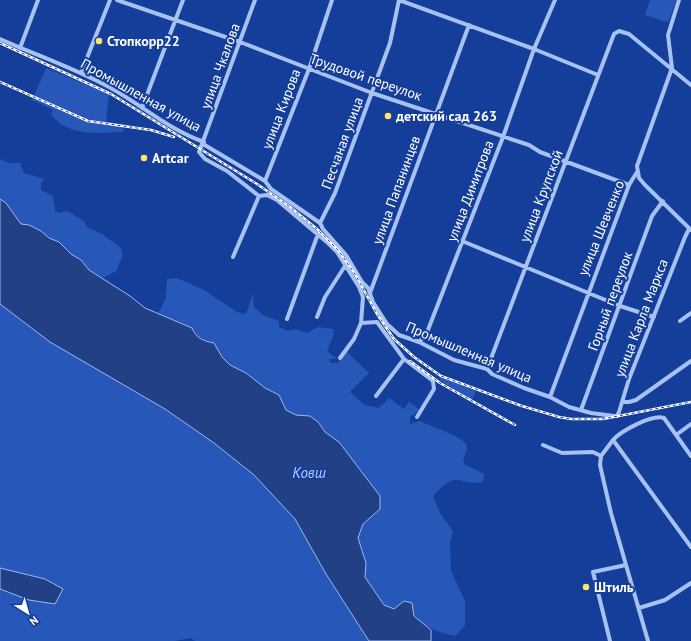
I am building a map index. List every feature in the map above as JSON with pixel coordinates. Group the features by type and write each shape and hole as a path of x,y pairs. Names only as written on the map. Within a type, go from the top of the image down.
{"street":[{"path":"20,48 38,0"},
{"path":"81,73 110,0"},
{"name":"Трудовой переулок","path":"118,0 240,42 372,93 436,113 503,137 629,185"},
{"path":"142,108 183,0"},
{"name":"улица Чкалова","path":"255,0 204,143 199,152 205,159 227,171 259,196"},
{"name":"улица Кирова","path":"265,181 309,69 332,0"},
{"path":"399,0 534,49 598,75"},
{"name":"Песчаная улица","path":"320,223 335,193 390,43 399,0"},
{"name":"улица Димитрова","path":"418,342 426,336 503,137 534,49 555,0"},
{"path":"679,0 668,34 672,68 691,85"},
{"name":"улица Папанинцев","path":"370,294 469,25"},
{"name":"улица Крупской","path":"487,369 524,267 616,31 629,34 672,68"},
{"name":"Промышленная улица","path":"0,39 81,73 111,88 181,133 204,143 265,181 271,188 320,223 322,230 353,265 362,282 368,288 390,328 404,338 418,342 454,360 487,369 492,374 550,397 569,407 600,415 617,416"},
{"name":"улица Шевченко","path":"550,397 629,185 637,172 639,159 672,68"},
{"path":"637,172 645,185 690,230"},
{"path":"233,257 259,196 267,195 277,200 318,234 337,252 359,287 363,297 361,323 354,339 340,358"},
{"name":"Горный переулок","path":"581,410 652,216 663,202"},
{"name":"улица Карла Маркса","path":"617,416 684,237 690,230"},
{"path":"287,319 318,234"},
{"path":"462,241 620,306 654,317"},
{"path":"317,317 326,297 345,266"},
{"path":"680,321 691,313"},
{"name":"Промышленная улица","path":"361,323 377,322 404,359 433,381 434,389 417,417"},
{"path":"376,396 404,359"},
{"path":"622,402 636,400 691,361"},
{"path":"648,641 609,506 600,465 601,456 618,434 634,425 659,416 664,418 691,456"},
{"path":"676,435 691,424"},
{"path":"613,440 691,547"},
{"path":"543,445 562,453 593,452 601,456"},
{"path":"610,641 593,572 626,565"},
{"path":"639,608 665,600 691,583"}],"shaded area":[{"path":"650,0 676,0 669,21 667,22 645,15"},
{"path":"46,68 109,94 106,122 125,124 123,132 94,133 74,130 66,127 58,121 51,114 53,110 32,100"},
{"path":"0,159 9,163 20,163 24,173 44,179 41,183 41,190 53,196 55,211 60,213 67,211 84,221 87,227 102,234 121,248 123,255 116,271 103,278 89,270 81,260 71,254 59,242 49,238 41,231 29,225 21,224 6,203 0,199"},
{"path":"177,278 204,290 237,312 246,314 253,293 254,307 263,315 279,321 279,327 288,331 296,329 307,333 318,327 333,329 334,334 327,351 337,359 329,359 331,363 338,363 346,351 369,373 350,392 365,405 379,408 389,398 404,409 409,402 420,410 410,417 410,424 419,421 453,435 465,443 467,448 464,464 484,474 483,482 474,483 454,480 442,487 433,496 440,513 453,531 450,543 451,571 465,601 465,626 455,636 425,625 415,616 404,601 394,609 384,605 365,577 366,563 358,538 363,524 380,509 355,465 339,442 325,432 318,422 310,416 296,415 286,410 279,395 265,388 246,373 230,365 222,357 214,343 193,334 158,314 166,298 167,279"},
{"path":"0,304 51,342 165,409 214,443 254,475 295,519 326,574 369,641 195,641 191,638 175,641 0,641 0,589 29,600 20,573 0,568"},
{"path":"441,377 476,391 472,400 439,380"}],"water":[{"name":"Ковш","path":"0,199 6,203 21,224 29,225 41,231 49,238 59,242 71,254 81,260 89,270 130,296 145,308 192,328 200,338 214,343 222,357 230,365 246,373 265,388 279,395 286,410 296,415 310,416 318,422 325,432 339,442 380,496 380,509 363,524 358,538 366,563 365,577 384,605 394,609 404,601 412,603 414,616 431,630 431,641 369,641 326,574 295,519 254,475 214,443 165,409 50,342 0,304"},
{"path":"0,568 45,579 63,589 55,604 29,600 0,589"}],"railway":[{"path":"0,43 111,94 257,184 289,206 317,229 338,250 355,274 377,314 394,339 414,357 441,376 522,406 571,419 603,419 691,402"},
{"path":"0,82 88,121 151,130 174,137"},
{"path":"410,361 440,383 515,425"}],"place":[{"name":"Стопкорр22","path":"99,41"},
{"name":"детский сад 263","path":"388,116"},
{"name":"Artcar","path":"144,158"},
{"name":"Штиль","path":"586,587"}]}
